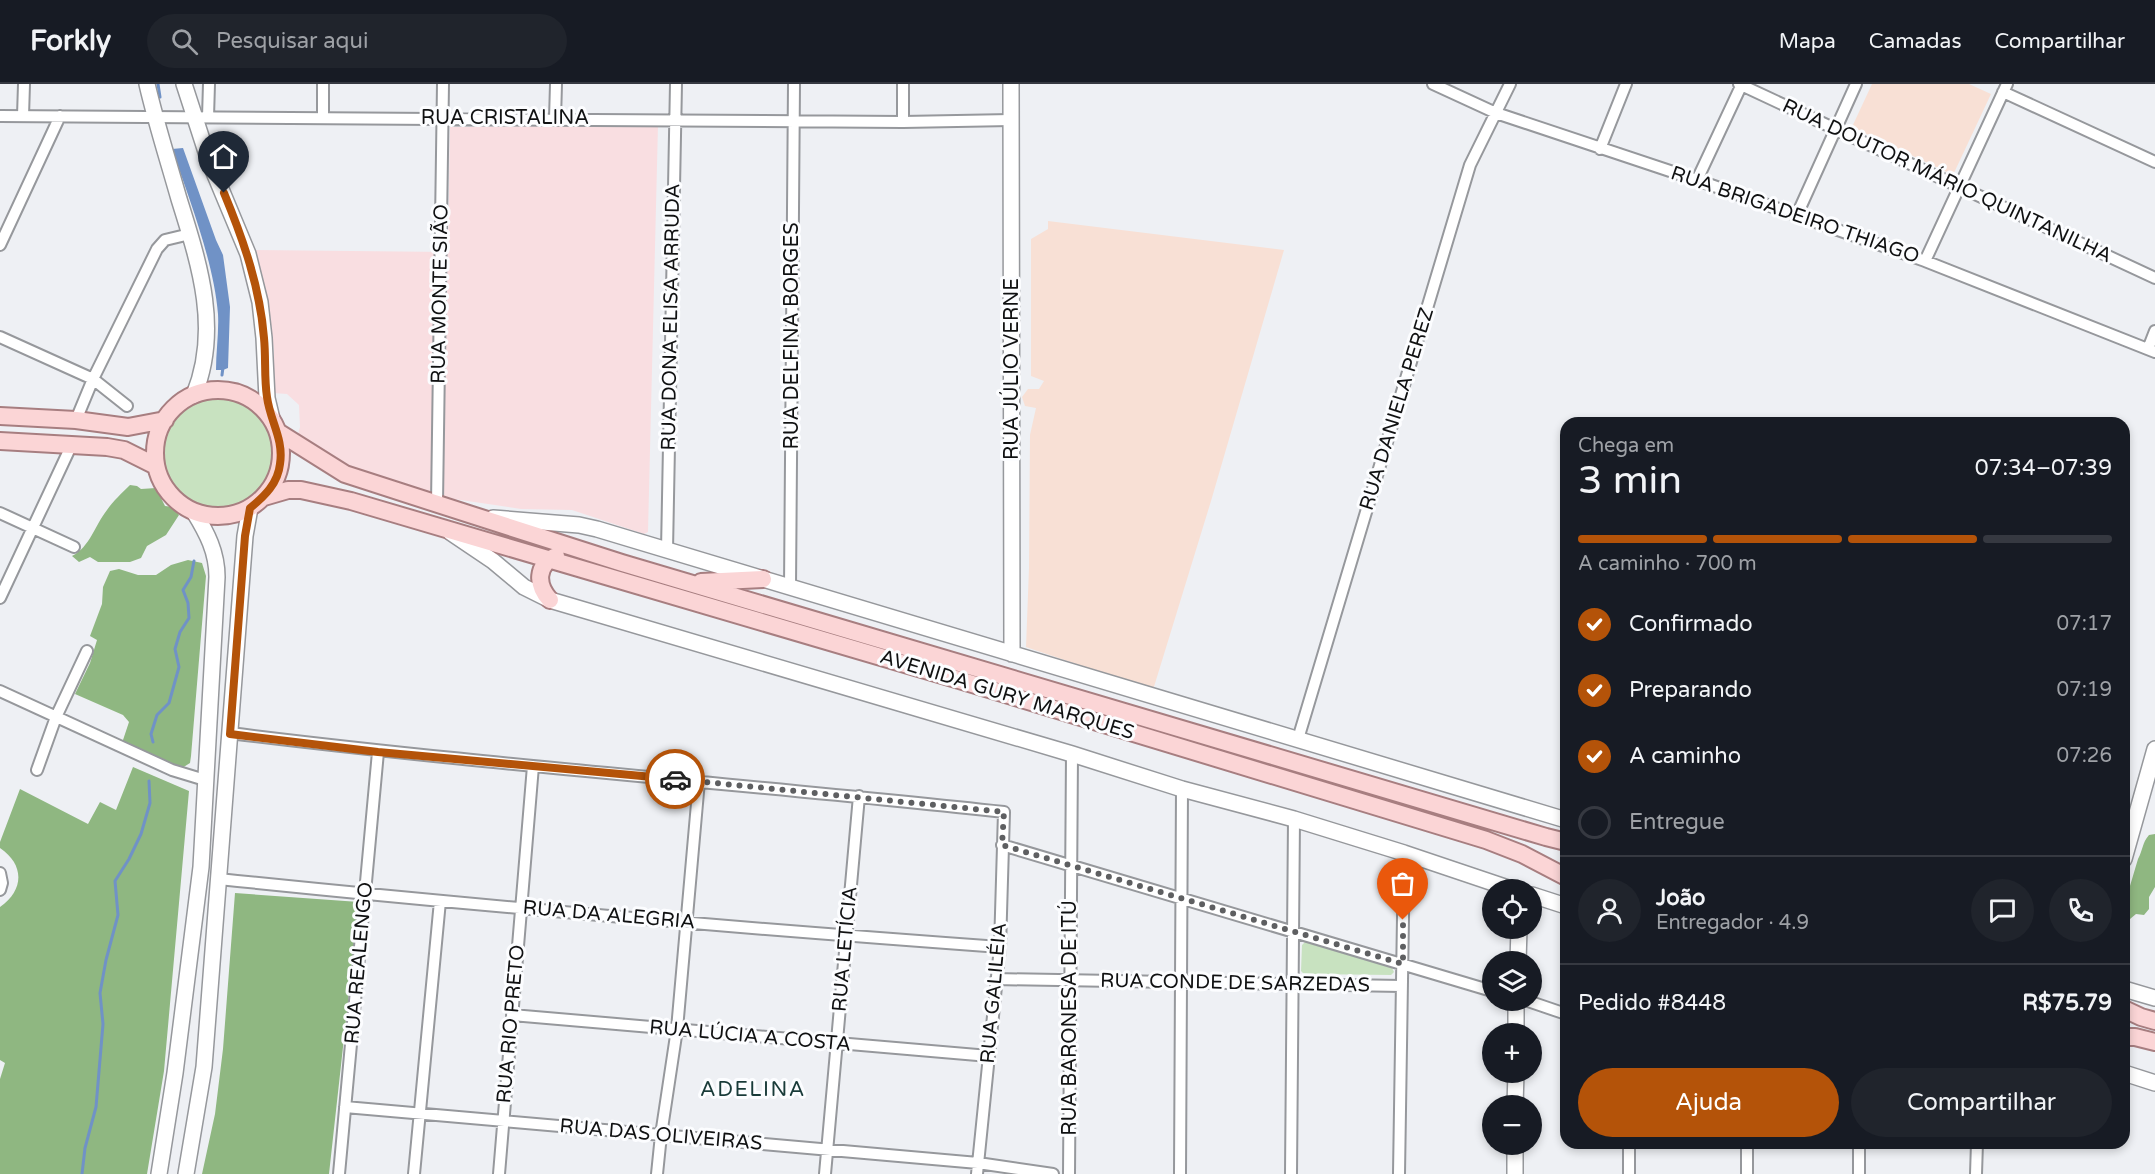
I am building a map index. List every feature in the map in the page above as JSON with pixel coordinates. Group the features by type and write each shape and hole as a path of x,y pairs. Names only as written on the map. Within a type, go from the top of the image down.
{"main road":[{"path":"147,84 154,116 202,281 207,334 202,374 194,395"},
{"path":"184,84 201,117 248,254 260,302 267,398 275,425 281,449 280,466 274,483 264,497 250,508 237,514 223,517 194,512 173,499 163,484 156,466 155,451 158,434 165,420 177,405 194,395 215,390 237,393 257,403 275,425"},
{"name":"RUA JÚLIO VERNE","path":"1011,84 1012,654"},
{"path":"0,416 76,420 128,427 165,420"},
{"name":"AVENIDA GURY MARQUES","path":"275,425 345,474 622,563 1560,840"},
{"path":"0,441 72,444 124,450 156,466"},
{"name":"AVENIDA GURY MARQUES","path":"264,497 288,490 301,490 351,501 442,527 959,680 1486,840 1522,854 1560,874"},
{"path":"186,1174 204,1067 245,536 250,508"},
{"path":"159,1174 176,1073 201,867 217,562 207,534 194,512"},
{"name":"AVENIDA GURY MARQUES","path":"475,516 579,525 1560,818"},
{"name":"AVENIDA GURY MARQUES","path":"442,527 493,561 524,587 550,600 1072,754 1182,789 1294,819 1482,879"},
{"path":"550,600 541,588 540,582 542,567 549,559 567,554 622,563"},
{"path":"690,583 763,579"},
{"path":"2130,838 2155,749"},
{"path":"205,780 216,786 222,826"},
{"path":"201,867 204,876 219,879"},
{"path":"1542,898 1560,904"},
{"path":"2130,991 2155,998"},
{"path":"2130,1012 2155,1021"},
{"path":"2130,1037 2155,1042"},
{"path":"2130,1075 2155,1083"},
{"path":"1515,1155 1515,1174"}],"street":[{"path":"23,116 24,84"},
{"path":"201,117 209,84"},
{"path":"323,84 323,117"},
{"name":"RUA MONTE SIÃO","path":"437,503 443,84"},
{"path":"555,119 556,84"},
{"name":"RUA DONA ELISA ARRUDA","path":"667,550 675,84"},
{"name":"RUA DELFINA BORGES","path":"790,587 794,84"},
{"path":"903,84 903,122"},
{"name":"RUA BRIGADEIRO THIAGO","path":"1433,84 1496,113 1697,180 1925,261 2152,350"},
{"name":"RUA DANIELA PEREZ","path":"1298,739 1470,165 1510,84"},
{"path":"1600,149 1626,84"},
{"path":"1697,180 1741,84"},
{"name":"RUA DOUTOR MÁRIO QUINTANILHA","path":"1741,84 2155,278"},
{"path":"1796,217 1856,84"},
{"path":"1925,261 2005,88 2155,162"},
{"name":"RUA CRISTALINA","path":"0,116 903,122 1011,120"},
{"path":"0,245 60,116"},
{"path":"76,420 93,379 157,249 165,240 190,234"},
{"path":"2152,350 2155,331"},
{"path":"0,337 93,379 127,406"},
{"path":"0,598 72,444"},
{"path":"0,513 74,547"},
{"path":"37,770 56,717 87,651"},
{"path":"0,691 172,770 205,780"},
{"path":"230,734 378,752 859,796"},
{"name":"RUA REALENGO","path":"339,1174 378,752"},
{"name":"RUA BARONESA DE ITÚ","path":"1069,1174 1072,754"},
{"name":"RUA RIO PRETO","path":"499,1174 533,766"},
{"path":"657,1174 677,1029 699,782"},
{"path":"1180,1174 1182,789"},
{"name":"RUA GALILÉIA","path":"859,796 1004,812 1000,946 978,1169"},
{"name":"RUA LETÍCIA","path":"825,1174 859,796"},
{"path":"1290,1174 1294,819"},
{"path":"1002,845 1482,988"},
{"path":"1399,1174 1404,853"},
{"path":"0,873 2,883 0,890"},
{"name":"RUA DA ALEGRIA","path":"219,879 521,908 1000,946"},
{"path":"414,1174 440,901"},
{"name":"RUA CONDE DE SARZEDAS","path":"996,979 1402,986"},
{"path":"1542,1006 1560,1012"},
{"name":"RUA LÚCIA A COSTA","path":"512,1015 989,1056"},
{"name":"RUA DAS OLIVEIRAS","path":"345,1107 827,1150 978,1169 1053,1174"},
{"path":"1629,1149 1629,1174"},
{"path":"1747,1149 1747,1174"},
{"path":"1859,1174 1860,1149"},
{"path":"1976,1174 1977,1149"}],"shaded area":[{"path":"1872,84 1969,84 1991,94 1953,175 1852,127"},
{"path":"658,125 648,532 644,534 572,510 521,509 454,499 331,460 298,434 299,405 287,394 273,393 274,352 269,305 255,250 448,252 450,127"},
{"path":"1048,221 1284,250 1153,690 1026,647 1030,435 1036,408 1025,406 1022,397 1028,389 1039,389 1044,381 1031,376 1031,239 1048,229"}],"green space":[{"path":"218,397 239,401 257,413 269,431 273,452 269,473 257,491 239,503 218,507 197,503 179,491 167,473 163,452 167,431 179,413 197,401"},
{"path":"130,485 141,489 156,488 165,506 173,507 179,515 166,535 147,546 141,558 130,562 98,562 90,557 79,562 72,556 88,541 109,507"},
{"path":"188,560 202,563 206,576 191,756 190,763 182,768 122,743 129,722 123,715 75,694 90,663 97,640 90,636 102,604 103,587 110,571 119,569 138,575 156,575 171,565"},
{"path":"133,767 189,791 164,1071 147,1174 0,1174 0,1079 5,1063 0,1060 0,907 14,893 18,878 14,862 0,848 0,842 20,789 88,824 100,802 116,810"},
{"path":"2155,834 2155,887 2149,897 2149,909 2144,915 2136,914 2130,919 2130,886 2138,859 2149,835"},
{"path":"235,893 359,902 329,1174 202,1174 215,1114 223,1049"},
{"path":"1305,942 1392,968 1394,972 1391,975 1304,974 1301,971 1302,945"}],"water":[{"path":"183,148 223,255 230,307 228,368 223,370 216,370 218,314 212,274 172,149"}],"waterway":[{"path":"158,84 160,97"},
{"path":"222,375 223,367"},
{"path":"153,742 151,734 157,715 169,703 179,667 175,649 180,632 189,618 188,603 183,590 191,577 194,561"},
{"path":"82,1174 85,1148 96,1107 103,1024 100,993 118,915 115,881 141,834 150,803 149,781"}],"way so far":[{"path":"675,779 1004,812 1002,845 1403,964 1403,920"}],"district":[{"name":"ADELINA","path":"753,1089"}],"route":[{"path":"224,193 248,254 260,302 267,398 281,449 280,466 274,483 264,497 250,508 245,536 230,734 378,752 675,779"}]}
